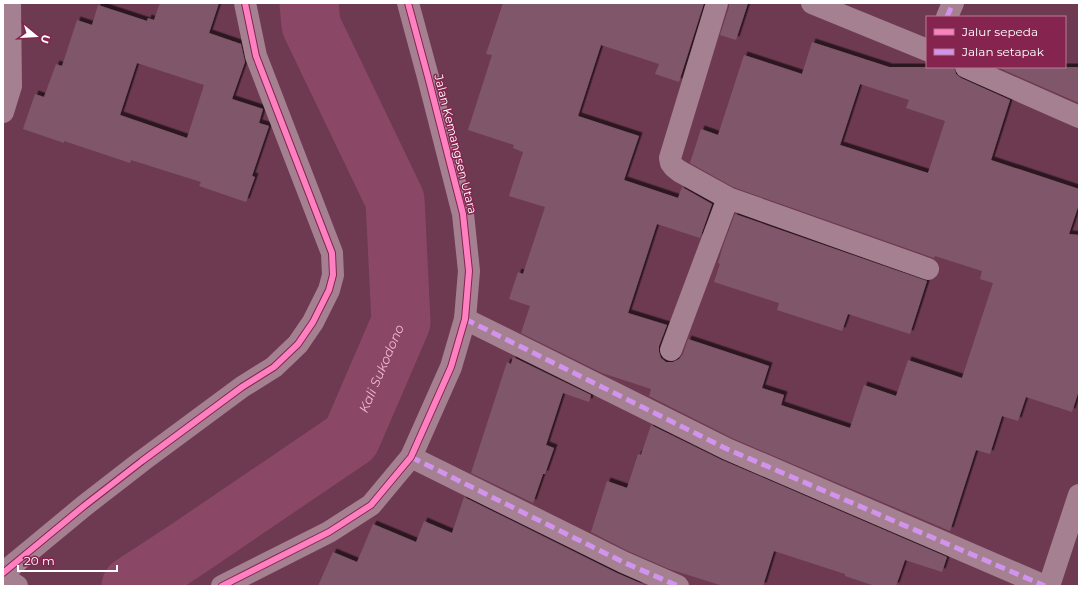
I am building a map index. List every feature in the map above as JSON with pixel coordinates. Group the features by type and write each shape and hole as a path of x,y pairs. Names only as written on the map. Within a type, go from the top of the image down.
{"street":[{"path":"3,112 11,86 10,3"},
{"path":"3,573 84,506 142,461 242,387 274,367 298,344 314,322 329,290 334,275 332,253 256,56 245,3"},
{"name":"Jalan Kemangsen Utara","path":"222,586 329,532 371,505 411,457 451,367 465,319 469,271 463,214 408,3"},
{"path":"717,3 670,158 674,167 728,198 928,269"},
{"path":"812,3 926,50"},
{"path":"947,16 953,3"},
{"path":"968,68 1079,117"},
{"path":"671,350 728,198"},
{"path":"465,319 727,449 1045,586"},
{"path":"411,457 623,562 678,586"},
{"path":"1049,586 1079,495"},
{"path":"3,577 17,586"}],"building":[{"path":"160,3 219,3 209,33 241,44 245,62 232,99 263,109 259,123 269,126 252,176 255,177 246,202 199,186 201,182 131,160 130,163 23,129 35,94 44,97 56,64 62,66 77,20 92,25 98,5 147,21 148,18 154,20","holes":["137,63 204,85 187,138 120,115"]},
{"path":"503,3 704,3 679,82 655,74 659,64 601,45 578,116 639,136 624,180 678,198 682,187 712,204 700,238 657,224 628,313 667,325 659,346 661,358 666,362 673,362 679,359 683,354 688,339 769,366 762,388 784,395 781,405 850,428 864,385 896,396 908,360 962,378 993,283 980,279 982,271 935,256 934,258 733,187 690,163 701,129 718,135 744,55 802,74 812,42 889,67 954,68 956,74 961,78 1010,100 991,160 1079,189 1079,204 1069,234 1079,235 1079,390 1072,412 1026,397 1018,421 1002,416 990,454 976,450 950,531 732,438 649,396 651,389 602,373 521,333 530,306 509,299 518,272 523,274 545,207 509,196 523,152 513,148 514,145 468,130 492,55 486,54","holes":["860,84 909,100 906,108 945,121 928,173 840,145"]},
{"path":"729,3 748,3 736,40 720,35"},
{"path":"1079,67 1079,103 999,68"},
{"path":"735,214 927,281 910,334 848,314 842,331 777,310 779,303 714,282 720,264 718,263 723,246"},
{"path":"513,357 591,395 589,402 563,393 546,445 554,448 533,503 471,473 507,362 511,364"},
{"path":"651,425 722,460 947,557 942,572 905,560 896,586 875,586 845,576 845,574 774,551 763,586 723,586 669,569 628,551 591,532 607,481 627,488 638,454 641,455"},
{"path":"464,497 617,573 647,586 318,586 333,552 357,562 373,524 416,542 424,521 452,533"}],"waterway":[{"name":"Kali Sukodono","path":"131,586 351,438 401,322 395,200 311,25 309,3"}],"marked path":[{"path":"947,16 953,3"},
{"path":"465,319 727,449 1045,586"},
{"path":"411,457 623,562 678,586"}],"cycle path":[{"path":"3,573 84,506 142,461 242,387 274,367 298,344 313,322 329,290 333,275 332,253 256,56 245,3"},
{"path":"222,586 329,532 371,505 411,457 451,367 465,319 469,271 463,214 408,3"}]}
